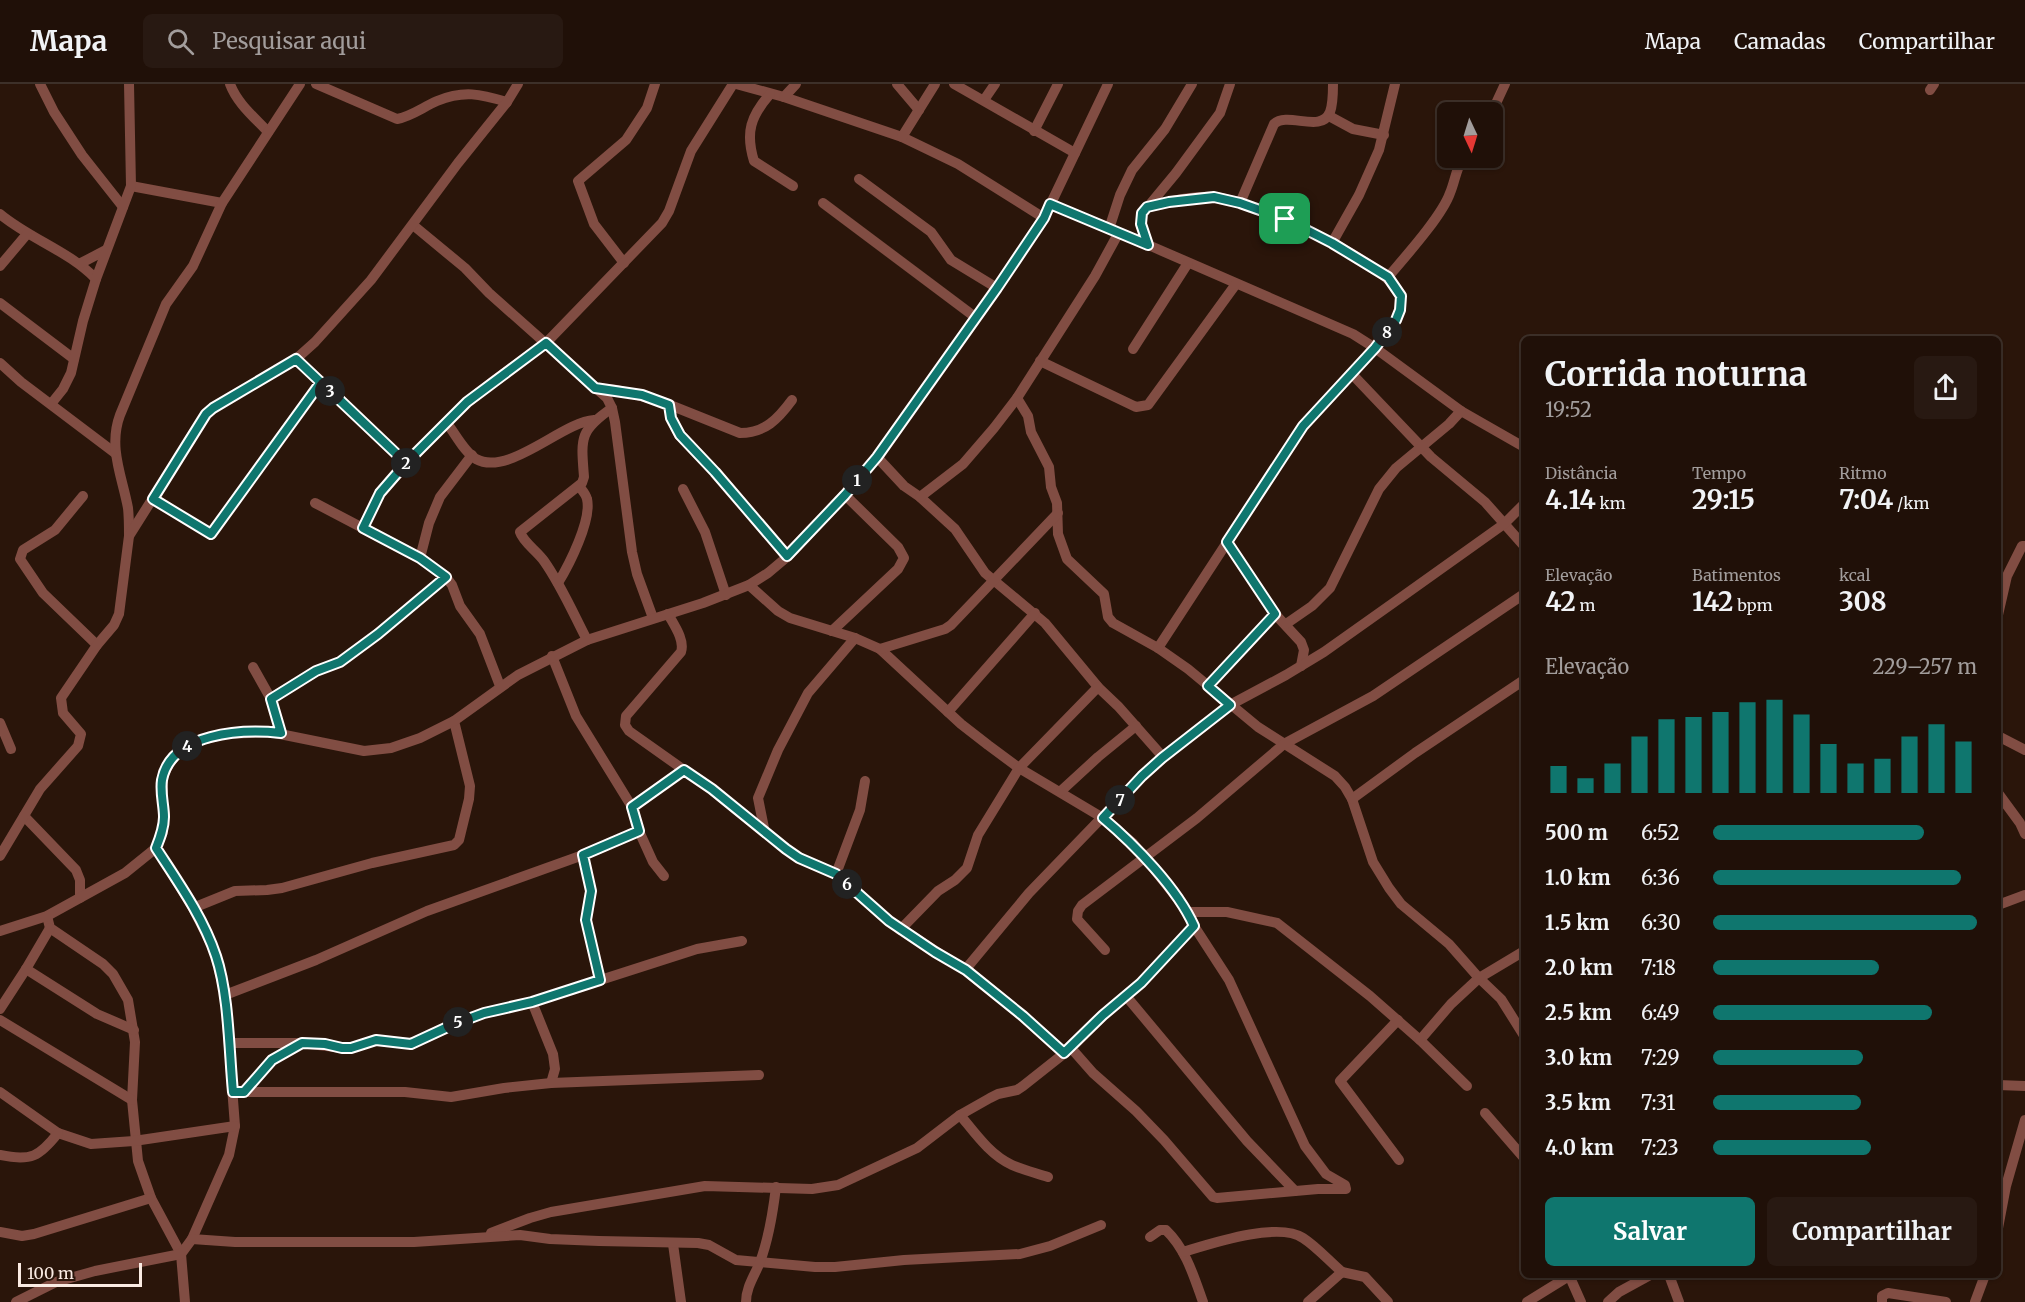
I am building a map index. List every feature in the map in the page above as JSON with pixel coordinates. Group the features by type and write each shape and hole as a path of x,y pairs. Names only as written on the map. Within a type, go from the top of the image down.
{"street":[{"path":"40,84 54,112 82,155 106,189 123,207"},
{"path":"51,404 63,389 71,373 96,279 131,186 129,84"},
{"path":"230,84 242,105 268,132"},
{"path":"0,856 40,789 81,740 81,734 63,712 61,698 97,645 114,625 119,614 129,536 128,509 115,453 116,427 165,304 193,266 222,203 300,84"},
{"path":"316,84 397,119 410,116 438,101 475,93"},
{"path":"458,84 475,93 507,102"},
{"path":"129,536 206,414 296,359 350,305 413,225 458,162 507,102 518,84"},
{"path":"624,263 594,224 578,181 626,140 647,108 655,84"},
{"path":"363,528 380,493 446,422 489,385 546,343 662,223 669,211 691,151 734,84 784,97 902,137 958,164 1044,218"},
{"path":"784,97 796,84"},
{"path":"897,84 919,110"},
{"path":"902,137 935,84"},
{"path":"954,84 1075,153"},
{"path":"984,100 995,84"},
{"path":"1034,131 1058,84"},
{"path":"0,932 47,916 125,873 156,848 163,832 161,788 163,777 169,764 191,743 225,734 281,733 364,751 391,748 420,738 454,722 500,686 552,656 587,640 726,595 749,585 768,573 845,495 877,457 997,288 1044,218 1108,84"},
{"path":"920,497 963,464 1017,398 1095,276 1114,231 1120,195 1132,170 1165,129 1192,84"},
{"path":"1148,245 1140,218 1220,113 1230,84"},
{"path":"1240,203 1274,124 1279,119 1312,122 1329,116 1333,84"},
{"path":"1332,243 1359,195 1379,150 1395,84"},
{"path":"1497,102 1505,84"},
{"path":"770,94 753,118 751,151 754,161 793,186"},
{"path":"1329,116 1353,129 1384,135"},
{"path":"1388,277 1440,210 1450,194 1457,168"},
{"path":"859,179 931,232 951,260 997,288"},
{"path":"131,186 222,203"},
{"path":"1147,207 1208,197 1240,203 1285,219 1332,243 1388,277 1401,296 1400,310 1396,320 1375,348 1303,426 1158,648"},
{"path":"823,203 975,317"},
{"path":"1050,204 1353,334 1461,411 1521,445"},
{"path":"0,214 27,234 81,263 96,279"},
{"path":"413,225 465,268 489,293 607,398 612,408 632,552 637,574 653,618"},
{"path":"0,266 27,234"},
{"path":"81,263 106,250"},
{"path":"1133,349 1188,263"},
{"path":"1040,361 1136,407 1148,405 1236,284"},
{"path":"0,303 74,358"},
{"path":"296,359 406,463"},
{"path":"0,363 115,453"},
{"path":"1352,374 1422,447 1474,492 1521,543"},
{"path":"153,499 211,534 321,382"},
{"path":"595,388 642,395 740,433 752,433 764,429 774,422 792,400"},
{"path":"1017,398 1028,416 1031,432 1049,467 1051,487 1057,503 1058,534 1067,559 1104,594 1108,616 1113,623 1158,648 1188,669 1230,705 1335,777 1352,799 1373,862 1389,888 1401,904 1449,944 1506,1005 1521,1031"},
{"path":"669,405 671,418 680,435 787,556"},
{"path":"587,640 558,583 520,532 579,486 584,477 584,435 594,420 612,408"},
{"path":"1286,624 1312,606 1330,588 1379,489 1396,468 1461,411"},
{"path":"446,422 471,455 482,461 505,459 541,446 581,422 594,420"},
{"path":"420,558 429,523 440,497 471,455"},
{"path":"877,457 904,486 920,497 955,529 978,564 995,581 1035,613 1162,758"},
{"path":"558,583 571,561 583,530 587,498 579,486"},
{"path":"683,489 705,532 726,595"},
{"path":"832,631 898,569 904,558 898,547 845,495"},
{"path":"83,496 54,530 22,550 20,559 43,593 97,645"},
{"path":"315,503 420,558 446,577 452,585 460,606 480,634 500,686"},
{"path":"966,970 1029,893 1162,758 1230,705 1324,652 1504,524 1521,507"},
{"path":"880,649 945,628 957,620 1058,513"},
{"path":"1227,542 1275,614 1303,646 1301,666"},
{"path":"2001,602 2007,576 2024,544"},
{"path":"271,699 316,671 340,662 378,634 446,577"},
{"path":"668,614 683,647 626,716 625,725 628,730 712,789 799,858 836,874 900,930 966,970 1068,1051 1136,1111 1213,1197 1317,1189 1344,1190 1346,1187 1323,1171 1305,1146 1229,980 1194,926 1188,912 1129,840 1103,818 1019,768 948,712 880,649 855,638 790,618 778,611 749,585"},
{"path":"1105,950 1079,922 1078,910 1082,905 1197,818 1284,744 1373,696 1521,596"},
{"path":"948,712 1035,613"},
{"path":"1208,686 1275,614"},
{"path":"765,833 758,798 778,750 808,693 855,638"},
{"path":"552,656 576,716 632,807 639,831 653,862 664,876"},
{"path":"253,667 271,699 281,733"},
{"path":"1352,799 1521,682"},
{"path":"900,930 938,891 955,880 967,868 978,835 1019,768 1098,687"},
{"path":"193,908 235,891 245,889 267,891 282,888 372,863 454,845 459,840 469,800 470,786 454,722"},
{"path":"0,723 11,749"},
{"path":"1060,791 1136,726"},
{"path":"2001,738 2025,750"},
{"path":"632,807 684,770"},
{"path":"836,874 860,810 865,782"},
{"path":"2001,797 2020,823 2025,834"},
{"path":"24,816 76,870 80,880 80,898"},
{"path":"225,995 316,960 433,909 583,855 639,831"},
{"path":"16,1302 56,1282 95,1271 181,1254 192,1239 229,1155 235,1126 238,1092 228,1042 225,995 217,958 193,908 156,848"},
{"path":"583,855 591,891 586,920 600,980"},
{"path":"2001,904 2025,895"},
{"path":"1188,912 1227,912 1277,923 1398,1020 1467,1086"},
{"path":"47,916 50,928 113,974 128,1000 135,1042 132,1100 134,1141 140,1171 151,1198 181,1254 185,1302"},
{"path":"482,1237 545,1213 705,1186 812,1189 849,1182 884,1162 916,1148 960,1115 998,1094 1017,1090 1068,1051 1103,1015 1141,983 1194,926"},
{"path":"0,1009 50,928"},
{"path":"228,1042 325,1044 342,1048 351,1048 376,1040 411,1044 484,1013 532,1002 697,948 742,941"},
{"path":"1420,1040 1451,1004 1479,978 1521,953"},
{"path":"26,969 97,1014 134,1030"},
{"path":"1126,996 1247,1141 1295,1191"},
{"path":"532,1002 553,1054 555,1069 552,1083"},
{"path":"0,1020 132,1100"},
{"path":"1398,1020 1340,1081 1399,1160"},
{"path":"238,1092 272,1060 302,1043"},
{"path":"238,1092 405,1092 451,1097 552,1083 759,1075"},
{"path":"2001,1085 2025,1086"},
{"path":"0,1092 58,1132 91,1144 134,1141 235,1126"},
{"path":"1485,1113 1521,1155"},
{"path":"960,1115 987,1146 999,1156 1011,1164 1048,1177"},
{"path":"2001,1212 2025,1120"},
{"path":"0,1155 31,1158 45,1150 58,1132"},
{"path":"746,1302 770,1228 776,1187"},
{"path":"0,1232 22,1236 34,1234 151,1198"},
{"path":"192,1239 235,1242 414,1242 520,1235 569,1240 708,1245 736,1260 835,1267 904,1260 1013,1254 1050,1246 1101,1225"},
{"path":"1150,1237 1160,1230 1166,1230 1183,1252 1203,1302"},
{"path":"1183,1252 1233,1237 1271,1232 1293,1234 1302,1237 1342,1272 1365,1276 1388,1302"},
{"path":"673,1244 681,1302"},
{"path":"1308,1302 1342,1272"},
{"path":"1527,1302 1566,1278"},
{"path":"1570,1278 1581,1302"},
{"path":"1608,1302 1619,1292 1645,1278"},
{"path":"1670,1278 1679,1302"},
{"path":"1975,1302 1983,1278"},
{"path":"1882,1302 1882,1296 1888,1293 1946,1302"}],"route":[{"path":"1285,219 1240,203 1214,197 1169,202 1147,207 1142,213 1141,224 1148,245 1050,204 1044,218 997,288 877,457 845,495 787,556 680,435 671,418 669,405 642,395 595,388 546,343 467,402 406,463 321,382 296,359 213,408 206,414 153,499 211,534 321,382 364,423 406,463 380,493 363,528 420,558 446,577 378,634 340,662 316,671 271,699 281,733 225,734 191,743 169,764 163,777 161,788 163,832 156,848 193,908 217,958 225,995 233,1092 244,1092 272,1060 302,1043 325,1044 342,1048 360,1046 376,1040 411,1044 484,1013 532,1002 600,980 586,920 591,891 583,855 639,831 632,807 684,770 712,789 799,858 836,874 900,930 966,970 1064,1053 1071,1048 1103,1015 1141,983 1194,926 1188,912 1144,856 1103,818 1162,758 1230,705 1208,686 1275,614 1227,542 1303,426 1375,348 1396,320 1400,310 1401,296 1388,277 1332,243 1285,219"}]}
